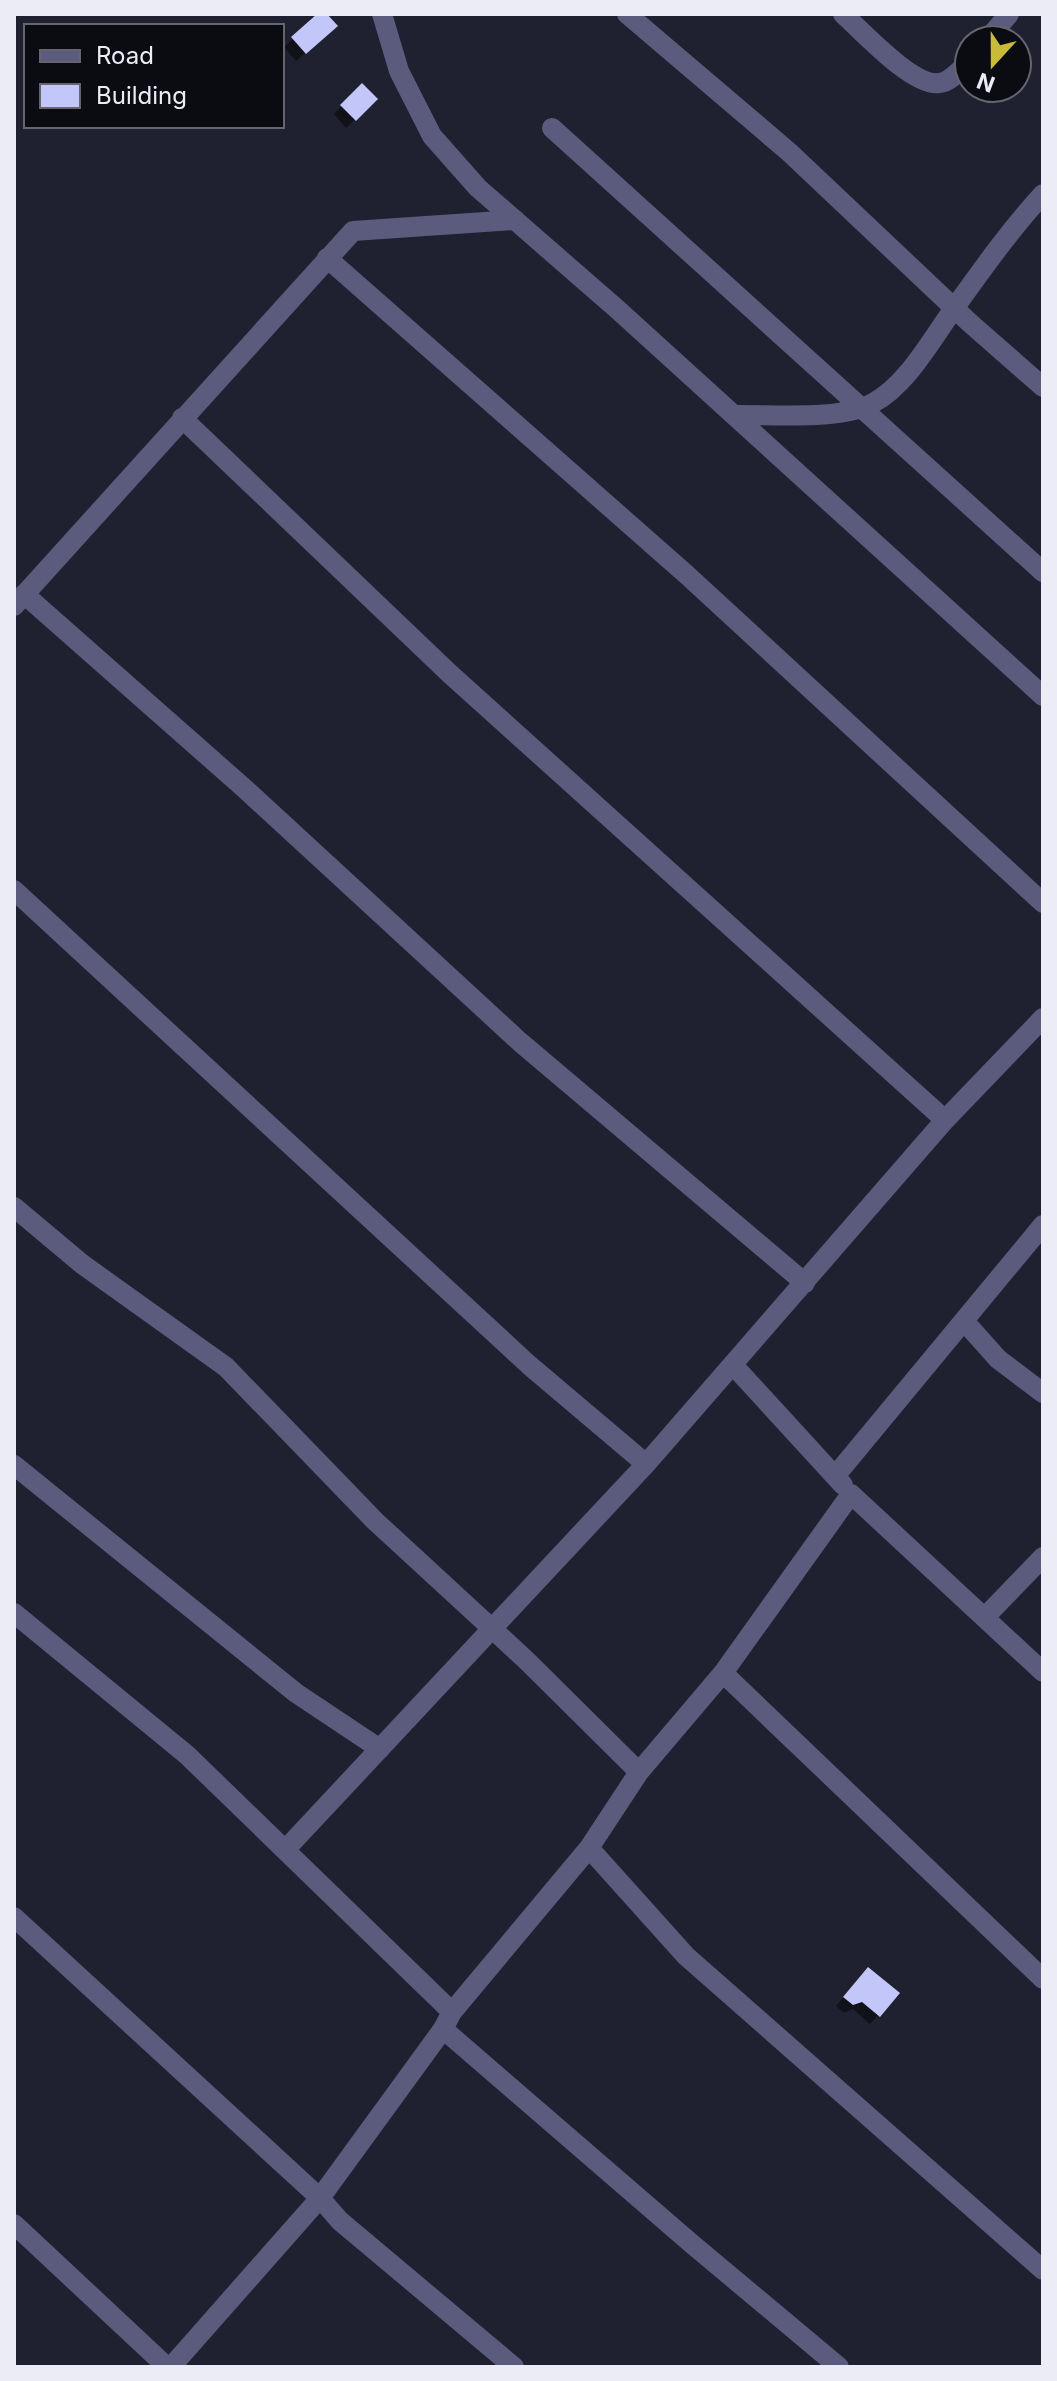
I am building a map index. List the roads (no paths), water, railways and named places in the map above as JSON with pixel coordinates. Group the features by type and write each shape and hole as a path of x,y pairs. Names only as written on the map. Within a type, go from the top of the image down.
{"street":[{"path":"382,14 399,71 432,136 478,188 1043,696"},
{"path":"627,14 789,152 954,308 1043,387"},
{"path":"843,14 893,60 922,81 939,84 953,75"},
{"path":"552,128 1043,572"},
{"path":"734,415 809,415 873,403 908,374 954,308 1043,194"},
{"path":"515,220 353,231 19,600 244,788 520,1042 805,1283"},
{"path":"327,258 687,575 1043,903"},
{"path":"182,418 449,673 945,1120"},
{"path":"14,890 529,1365 646,1464"},
{"path":"285,1850 646,1464 945,1120 1043,1018"},
{"path":"14,1207 82,1264 226,1367 375,1521 639,1772"},
{"path":"836,1475 1043,1225"},
{"path":"965,1322 998,1359 1043,1393"},
{"path":"733,1365 851,1494 1043,1672"},
{"path":"14,1465 296,1693 380,1749"},
{"path":"14,2224 169,2367 320,2198 448,2021 589,1848 639,1772 723,1673 851,1494"},
{"path":"986,1616 1043,1557"},
{"path":"14,1613 187,1755 285,1850 448,2021 692,2244 839,2367"},
{"path":"723,1673 942,1886 1043,1979"},
{"path":"589,1848 686,1956 1043,2270"},
{"path":"14,1917 320,2198 340,2221 514,2367"}]}
